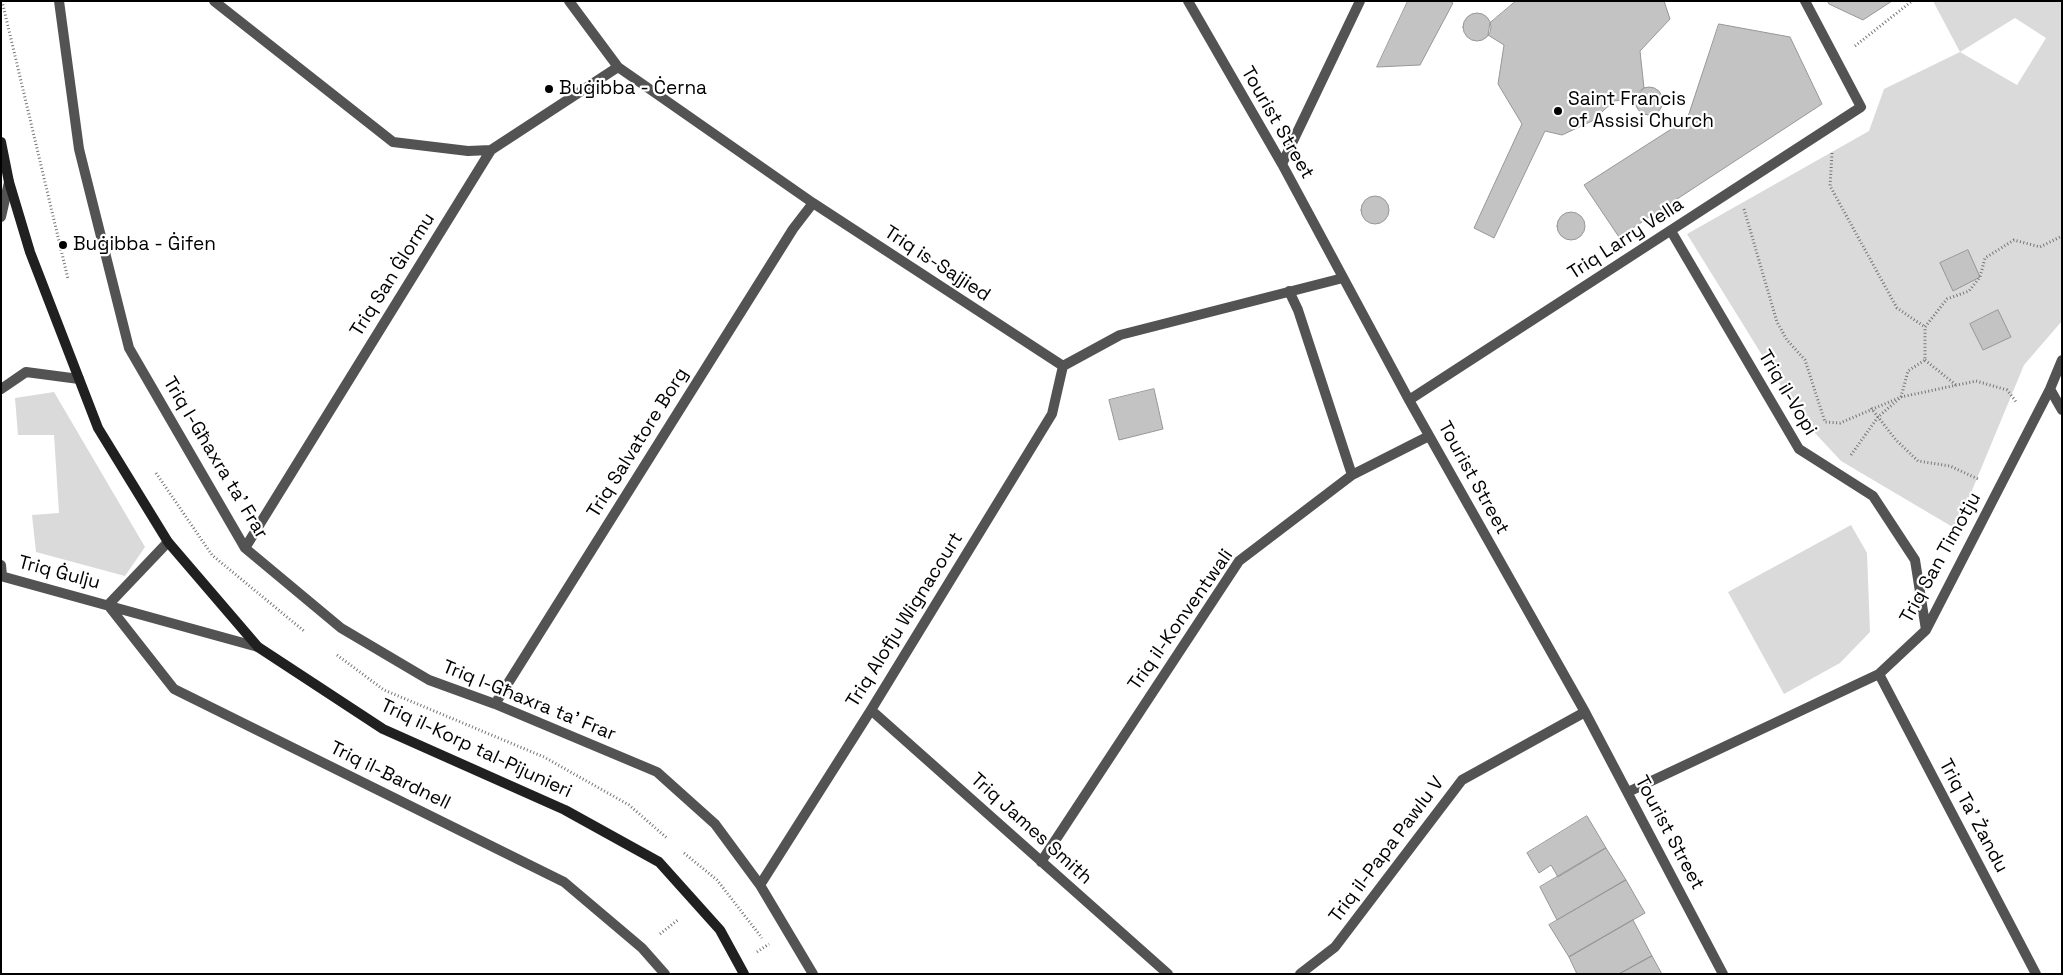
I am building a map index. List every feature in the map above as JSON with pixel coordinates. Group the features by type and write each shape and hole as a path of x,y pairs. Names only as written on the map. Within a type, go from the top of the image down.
{"street":[{"name":"Triq l-Għaxra ta' Frar","path":"59,1 79,149 129,348 245,548 341,628 429,680 495,704 657,772 715,824 760,885 813,974"},
{"path":"214,1 394,142 468,151 490,150"},
{"name":"Triq is-Sajjied","path":"569,1 618,67 814,203 1063,366"},
{"name":"Tourist Street","path":"1188,1 1282,164 1409,400 1585,712 1723,974"},
{"path":"1282,164 1360,1"},
{"path":"1805,1 1837,61"},
{"name":"Triq Larry Vella","path":"1409,400 1862,108 1837,61"},
{"name":"Triq San Ġlormu","path":"245,548 490,150 618,67"},
{"name":"Triq il-Korp tal-Pijunieri","path":"1,142 9,182 30,252 98,428 168,542 258,647 383,729 565,810 659,862 720,930 742,969"},
{"name":"Triq il-Korp tal-Pijunieri","path":"1,217 9,182"},
{"name":"Triq Salvatore Borg","path":"495,704 793,229 814,203"},
{"name":"Triq il-Vopi","path":"1671,231 1799,449 1873,496 1915,560 1926,630"},
{"path":"1063,366 1120,334 1343,278"},
{"path":"1288,291 1298,310 1352,475"},
{"name":"Triq San Timotju","path":"1628,792 1879,674 1926,630 2050,389 2062,360"},
{"name":"Triq Alofju Wignacourt","path":"760,885 871,710 1052,414 1063,366"},
{"path":"1,389 26,372 79,379"},
{"path":"2050,389 2062,410"},
{"name":"Triq il-Konventwali","path":"1041,862 1239,561 1352,475 1430,436"},
{"path":"108,605 168,542"},
{"name":"Triq Ġulju","path":"2,572 108,605 258,647"},
{"name":"Triq il-Bardnell","path":"108,605 174,689 564,882 642,948 665,974"},
{"name":"Triq Ta' Żandu","path":"1879,674 2036,974"},
{"name":"Triq James Smith","path":"871,710 1168,974"},
{"name":"Triq il-Papa Pawlu V","path":"1300,974 1335,948 1462,780 1585,712"}],"path":[{"path":"2,1 68,280"},
{"path":"1837,61 1912,1"},
{"path":"1835,125 1830,186 1897,308 1925,327"},
{"path":"1738,188 1777,322 1787,340 1805,360 1825,422 1840,423 1871,408 1901,397 1976,381 2006,390 2032,423"},
{"path":"1925,360 1925,327 1947,299 1969,291 1980,277 1985,258 2014,240 2040,247 2062,236"},
{"path":"1925,360 1956,385"},
{"path":"1837,474 1878,416 1901,397 1908,371 1925,360"},
{"path":"1871,408 1896,440 1918,461 1950,466 1999,490"},
{"path":"151,466 212,555 306,632"},
{"path":"329,649 384,690 544,757 561,766 629,805 673,842"},
{"path":"680,849 716,880 773,953"},
{"path":"642,948 697,905"},
{"path":"742,969 768,945 788,931"}],"shaded area":[{"path":"1933,1 2062,1 2062,321 2024,365 1956,529 1841,461 1801,418 1687,234 1869,131 1884,89 1960,52","holes":["2015,18 2046,38 2017,85 1960,52"]},
{"path":"54,392 145,547 125,576 36,552 32,515 59,513 54,435 18,435 15,398"},
{"path":"1851,525 1867,553 1870,632 1840,663 1784,694 1728,592"}],"building":[{"path":"1408,1 1449,1 1453,3 1420,65 1377,67"},
{"name":"Saint Francis of Assisi Church","path":"1516,1 1664,1 1670,19 1640,51 1644,88 1635,98 1614,101 1592,121 1562,135 1545,131 1494,238 1474,228 1522,124 1498,84 1504,45 1488,35 1490,23"},
{"path":"1828,1 1892,1 1863,20 1829,4"},
{"path":"1477,13 1487,17 1491,27 1487,37 1477,41 1467,37 1463,27 1467,17"},
{"path":"1719,24 1790,37 1822,104 1619,237 1584,185 1687,119"},
{"path":"1649,87 1659,91 1663,101 1659,111 1649,115 1639,111 1635,101 1639,91"},
{"path":"1375,196 1385,200 1389,210 1385,220 1375,224 1365,220 1361,210 1365,200"},
{"path":"1571,212 1581,216 1585,226 1581,236 1571,240 1561,236 1557,226 1561,216"},
{"path":"1968,250 1980,277 1953,291 1940,263"},
{"path":"1998,310 2011,337 1983,350 1970,324"},
{"path":"1154,389 1163,429 1119,440 1109,400"},
{"path":"1587,816 1606,848 1558,877 1551,865 1539,873 1527,853"},
{"path":"1606,848 1626,880 1557,920 1540,887"},
{"path":"1626,880 1645,913 1569,957 1549,925"},
{"path":"1633,920 1652,956 1619,974 1577,974 1569,957"},
{"path":"1652,956 1662,974 1619,974"}],"place":[{"name":"Buġibba - Ċerna","path":"549,89"},
{"name":"Saint Francis of Assisi Church","path":"1558,111"},
{"name":"Buġibba - Ġifen","path":"63,245"}]}
